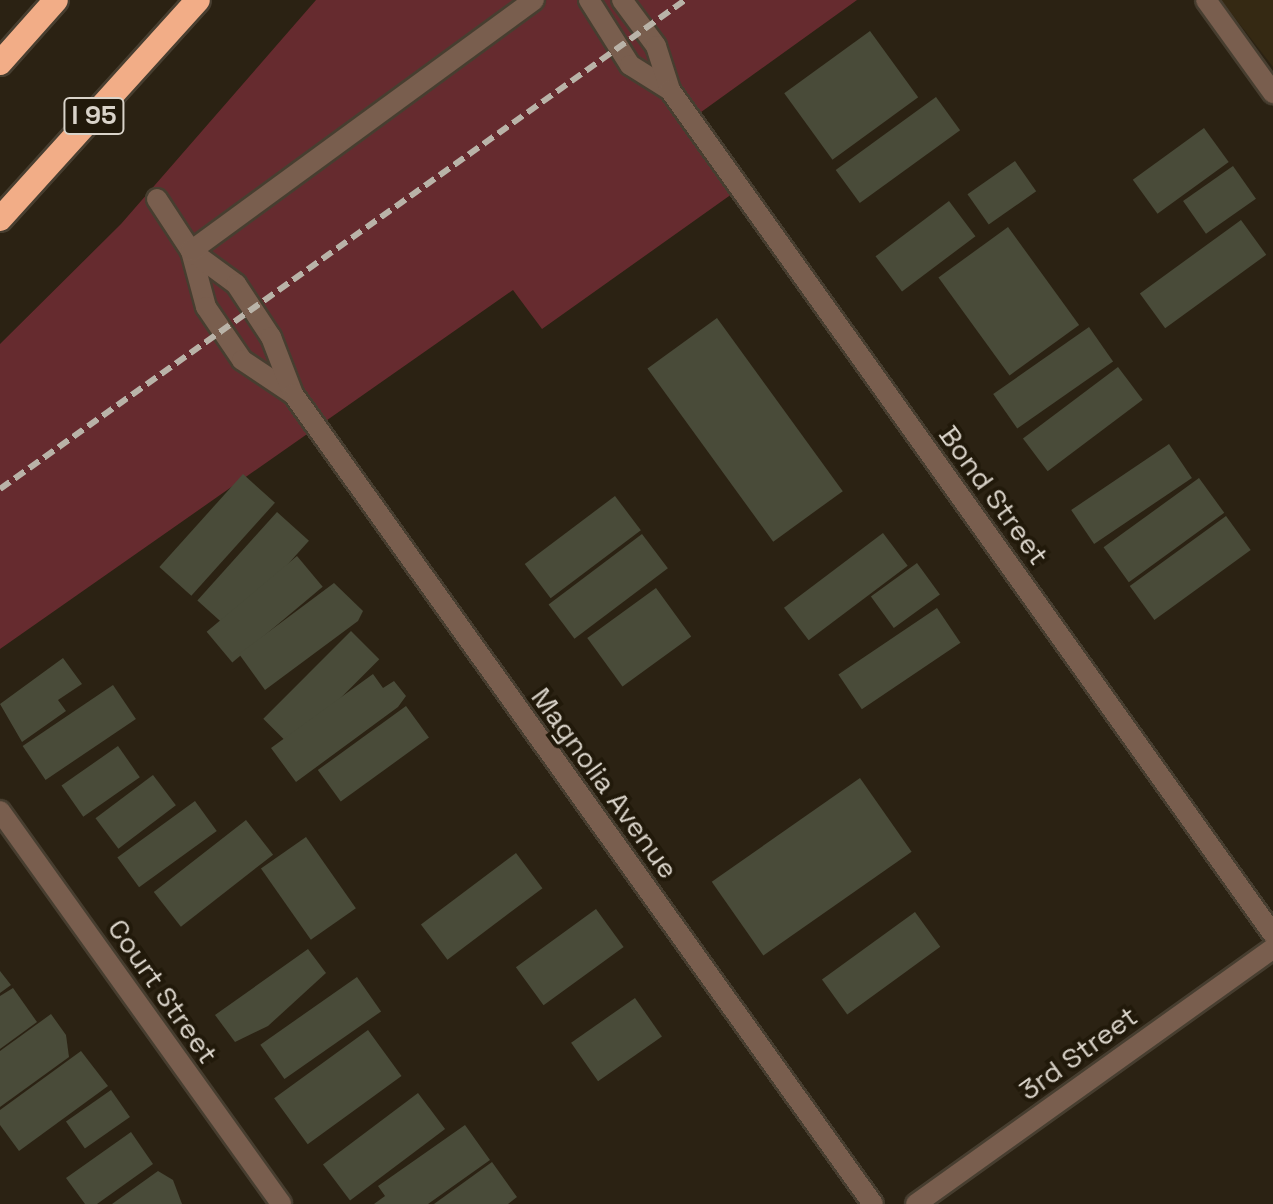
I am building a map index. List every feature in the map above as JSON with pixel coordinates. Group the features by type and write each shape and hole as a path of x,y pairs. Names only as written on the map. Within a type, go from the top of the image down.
{"highway":[{"path":"0,63 56,0"},
{"name":"I 95","path":"6,214 198,0"}],"street":[{"path":"191,251 534,0"},
{"name":"Bond Street","path":"589,0 630,65 670,90"},
{"name":"Bond Street","path":"622,0 656,46 670,90 1273,934"},
{"path":"1206,0 1273,93"},
{"name":"Magnolia Avenue","path":"157,199 191,251 206,307 242,360 293,394"},
{"name":"Magnolia Avenue","path":"191,251 236,284 271,337 293,394 873,1204"},
{"name":"Court Street","path":"0,811 281,1204"},
{"name":"3rd Street","path":"916,1204 1273,948"}],"shaded area":[{"path":"316,0 857,0 697,115 746,184 542,329 513,290 0,649 0,344 121,224"},
{"path":"1221,0 1273,0 1273,67"}],"building":[{"path":"870,31 918,97 832,160 784,93"},
{"path":"936,97 960,130 860,203 836,170"},
{"path":"1204,128 1229,162 1157,214 1133,180"},
{"path":"1015,161 1036,191 989,225 967,194"},
{"path":"1233,166 1256,199 1206,234 1183,201"},
{"path":"949,201 975,236 902,292 876,256"},
{"path":"1241,220 1266,255 1165,328 1140,293"},
{"path":"1008,227 1079,325 1010,375 938,278"},
{"path":"717,318 843,491 773,542 647,369"},
{"path":"1089,327 1113,361 1017,429 993,394"},
{"path":"1118,367 1143,400 1048,471 1023,439"},
{"path":"1169,444 1192,478 1094,544 1071,510"},
{"path":"243,474 275,503 191,596 159,567"},
{"path":"1199,478 1224,513 1129,582 1104,547"},
{"path":"615,496 641,530 551,598 525,564"},
{"path":"277,512 309,541 229,629 197,600"},
{"path":"1226,516 1251,550 1154,620 1130,586"},
{"path":"883,533 908,566 809,640 784,608"},
{"path":"642,534 668,568 574,639 549,604"},
{"path":"297,556 323,587 232,662 207,632"},
{"path":"917,563 940,595 894,628 871,597"},
{"path":"334,583 363,611 358,621 265,690 239,654"},
{"path":"656,588 691,637 623,687 587,638"},
{"path":"937,608 960,643 862,709 838,675"},
{"path":"351,631 379,659 292,747 263,719"},
{"path":"63,658 82,684 58,700 66,711 22,742 0,704"},
{"path":"373,674 383,688 394,681 406,696 398,707 296,782 271,748"},
{"path":"113,685 136,719 46,780 23,746"},
{"path":"406,706 429,738 341,802 318,770"},
{"path":"118,746 140,777 83,817 61,786"},
{"path":"153,775 176,805 118,849 95,818"},
{"path":"860,778 912,852 763,956 712,882"},
{"path":"195,801 217,831 139,887 117,857"},
{"path":"246,820 273,855 181,927 154,892"},
{"path":"306,837 356,908 311,940 261,869"},
{"path":"516,853 542,888 447,960 421,925"},
{"path":"596,909 624,947 544,1005 516,967"},
{"path":"915,912 940,947 847,1014 822,980"},
{"path":"308,949 326,973 268,1026 235,1042 215,1015"},
{"path":"0,971 11,985 0,993"},
{"path":"357,977 381,1011 284,1079 260,1045"},
{"path":"13,988 37,1022 0,1049 0,996"},
{"path":"635,998 662,1037 598,1081 571,1043"},
{"path":"51,1014 66,1035 69,1057 0,1107 0,1051"},
{"path":"368,1030 402,1076 308,1144 274,1098"},
{"path":"81,1051 108,1086 19,1151 0,1125 0,1110"},
{"path":"111,1090 130,1117 85,1149 66,1122"},
{"path":"418,1093 445,1129 350,1201 323,1165"},
{"path":"465,1125 490,1160 428,1204 374,1204 385,1196 378,1186"},
{"path":"131,1132 153,1164 97,1204 85,1204 66,1178"},
{"path":"492,1162 517,1197 508,1204 434,1204"},
{"path":"158,1171 173,1180 182,1204 112,1204"}],"railway":[{"path":"0,489 685,0"}]}
